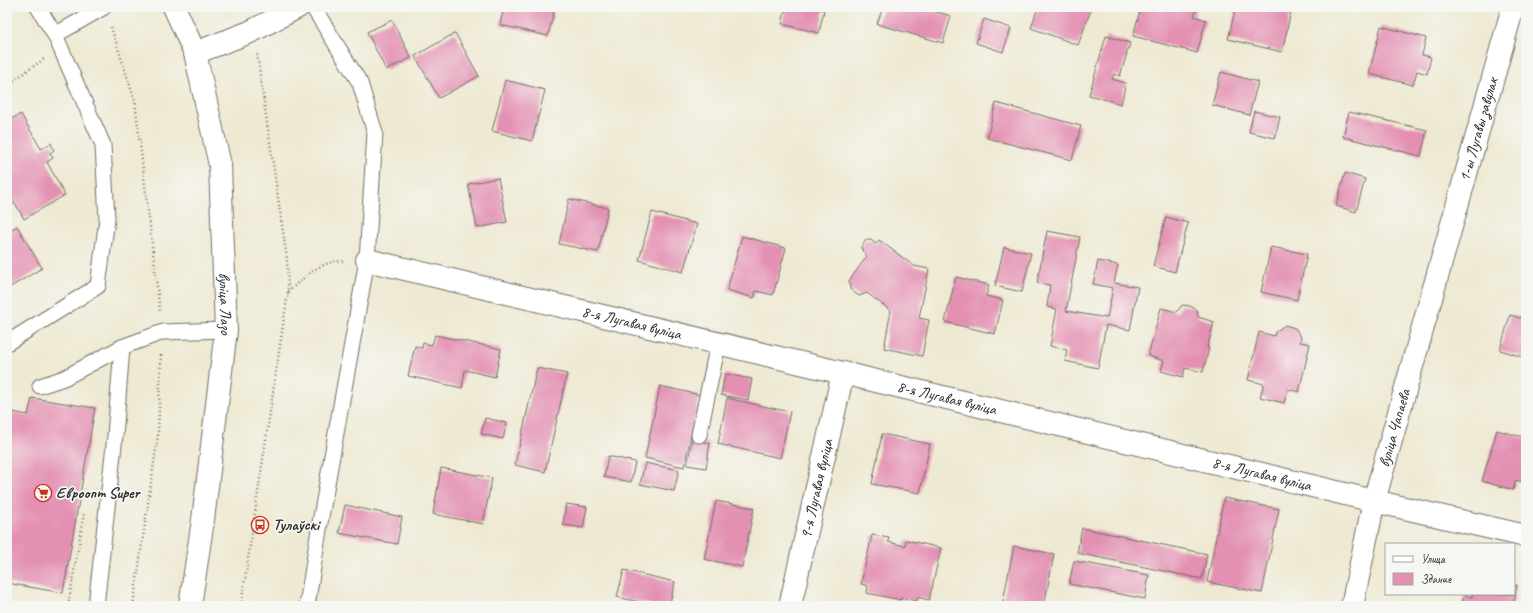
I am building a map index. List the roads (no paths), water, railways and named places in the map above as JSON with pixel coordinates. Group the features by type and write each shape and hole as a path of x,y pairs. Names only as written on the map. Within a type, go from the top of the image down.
{"street":[{"name":"вуліца Лазо","path":"174,7 195,53 220,165 226,330 203,520 190,606"},
{"path":"195,53 250,32 298,7"},
{"name":"1-ы Лугавы завулак","path":"1444,252 1513,7"},
{"name":"вуліца Чапаева","path":"1352,606 1374,502 1444,252"},
{"name":"8-я Лугавая вуліца","path":"367,260 843,373 1374,502 1526,536"},
{"name":"9-я Лугавая вуліца","path":"790,606 843,373"}],"lane":[{"path":"7,343 98,286 107,219 103,145 58,42 38,7"},
{"path":"58,42 104,7"},
{"path":"307,606 321,515 367,260 375,133 360,83 313,7"},
{"path":"40,386 64,378 122,347 162,332 226,330"},
{"path":"699,435 718,344"},
{"path":"96,606 116,436 122,347"}],"place":[{"name":"Евроопт Super","path":"43,493"},
{"name":"Тулаўскі","path":"260,525"}]}
